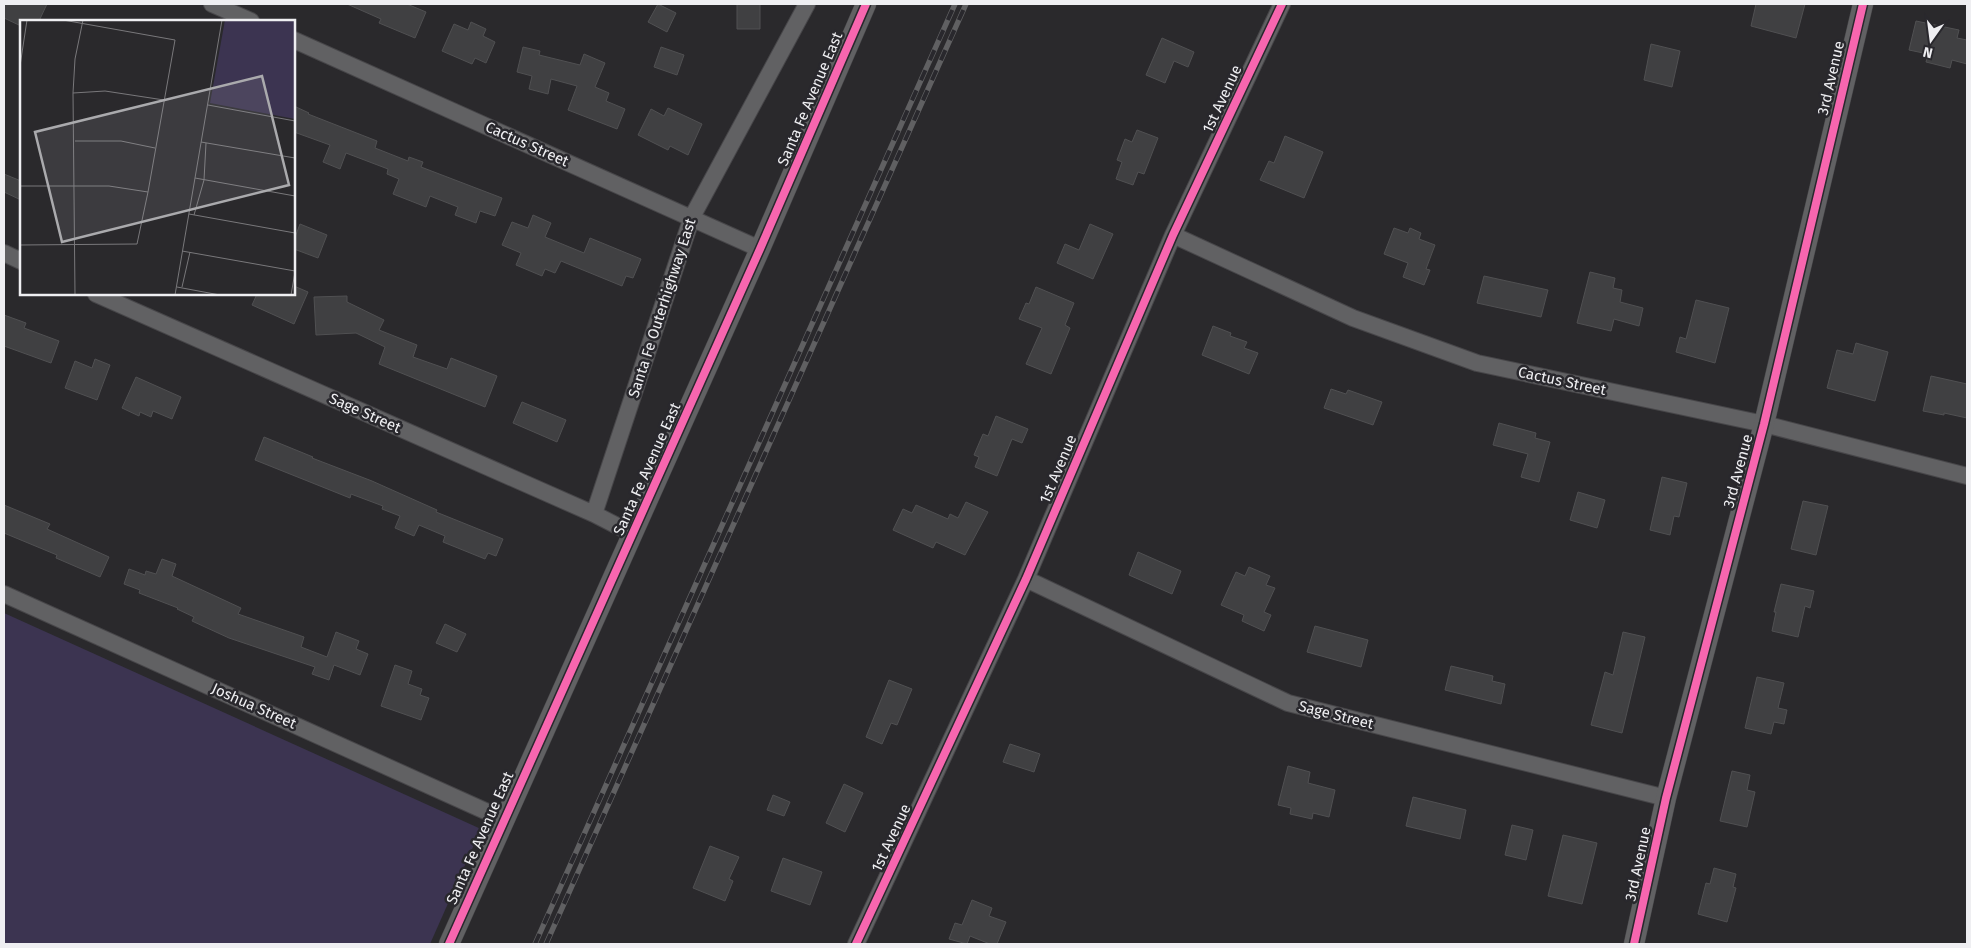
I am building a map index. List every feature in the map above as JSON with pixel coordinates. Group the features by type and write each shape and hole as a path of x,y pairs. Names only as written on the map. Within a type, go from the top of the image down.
{"street":[{"path":"212,4 249,20"},
{"name":"Santa Fe Outerhighway East","path":"594,514 692,217 807,4"},
{"name":"Santa Fe Avenue East","path":"448,944 760,249 866,4"},
{"name":"1st Avenue","path":"856,944 1026,579 1173,235 1282,4"},
{"name":"3rd Avenue","path":"1634,944 1666,798 1764,424 1863,4"},
{"name":"Cactus Street","path":"295,40 760,249"},
{"name":"Cactus Street","path":"1173,235 1353,318 1478,364 1764,424 1967,476"},
{"path":"4,253 20,261"},
{"name":"Sage Street","path":"98,295 594,514 633,534"},
{"name":"Sage Street","path":"1026,579 1288,703 1666,798"},
{"name":"Joshua Street","path":"4,594 503,819"}],"shaded area":[{"path":"4,613 481,829 430,944 4,944"}],"building":[{"path":"4,4 47,4 39,20 20,20 20,26 4,18"},
{"path":"347,4 407,4 426,12 415,38 379,23 381,19"},
{"path":"658,4 676,13 667,32 648,22"},
{"path":"737,4 760,4 760,29 737,29"},
{"path":"1756,4 1805,4 1796,38 1751,26"},
{"path":"1916,21 1959,30 1957,38 1967,40 1967,64 1952,60 1950,68 1926,62 1928,54 1909,50"},
{"path":"471,22 486,29 483,36 495,42 486,63 475,58 472,64 442,51 454,24 468,30"},
{"path":"1162,38 1194,52 1188,67 1174,61 1165,83 1146,75"},
{"path":"1651,44 1680,51 1672,87 1644,80"},
{"path":"523,47 540,51 539,55 580,65 584,54 605,63 595,87 609,93 606,101 625,109 617,129 568,110 577,86 551,79 548,94 529,89 532,76 517,72"},
{"path":"661,47 684,55 677,75 654,67"},
{"path":"295,106 308,114 377,141 375,148 408,161 409,157 423,162 421,167 502,198 495,216 480,211 476,223 455,215 458,207 430,196 426,207 393,194 399,179 387,174 388,169 346,153 340,169 323,162 330,145 295,132"},
{"path":"668,108 702,124 688,155 670,146 668,150 638,135 651,109 664,116"},
{"path":"1137,130 1158,138 1144,174 1138,172 1133,185 1116,179 1122,162 1117,160 1125,139 1132,142"},
{"path":"1285,136 1323,152 1304,198 1260,180 1269,161 1274,163"},
{"path":"4,174 20,181 20,200 4,192"},
{"path":"533,215 551,223 545,237 584,253 590,238 641,259 633,278 626,276 622,286 561,261 555,273 545,269 542,276 516,265 521,253 502,245 512,222 528,228"},
{"path":"300,224 327,235 318,258 295,249 295,237"},
{"path":"1090,224 1113,234 1093,279 1057,263 1065,244 1079,250"},
{"path":"1394,228 1408,233 1410,228 1421,233 1419,239 1435,245 1426,269 1430,270 1424,285 1403,277 1408,263 1384,254"},
{"path":"1590,272 1615,278 1613,288 1622,290 1620,302 1643,308 1639,326 1614,319 1611,331 1577,323"},
{"path":"1484,276 1548,290 1541,317 1477,303"},
{"path":"295,286 308,292 294,324 252,305 257,295 295,295"},
{"path":"1036,287 1074,303 1065,325 1070,328 1051,374 1026,364 1042,328 1019,319 1026,303 1029,304"},
{"path":"347,296 347,302 384,320 379,330 417,345 413,357 447,369 451,358 497,376 485,407 379,364 385,347 356,333 316,335 314,297"},
{"path":"1696,300 1729,308 1715,363 1676,352 1680,337 1686,339"},
{"path":"4,315 26,323 24,328 59,341 51,363 4,346"},
{"path":"1213,326 1231,333 1230,336 1247,342 1244,348 1258,353 1249,374 1202,355"},
{"path":"1856,343 1888,352 1875,401 1827,388 1837,350 1853,354"},
{"path":"95,359 110,365 97,400 65,388 75,361 92,368"},
{"path":"1931,376 1967,384 1967,418 1923,411"},
{"path":"136,377 181,397 172,419 153,411 151,417 140,412 139,416 122,408"},
{"path":"1331,389 1346,394 1348,390 1382,402 1373,425 1324,408"},
{"path":"522,402 566,420 557,442 513,423"},
{"path":"996,416 1028,429 1022,443 1012,439 997,476 975,467 979,457 974,455 983,434 988,436"},
{"path":"1499,423 1536,433 1535,438 1550,442 1539,482 1521,477 1528,454 1493,445"},
{"path":"264,437 372,481 437,510 436,512 503,539 496,556 488,553 485,559 443,542 445,536 419,525 414,536 395,528 400,516 382,509 383,506 351,494 350,498 255,460"},
{"path":"1662,477 1687,483 1679,517 1674,516 1670,535 1650,530"},
{"path":"1578,492 1605,500 1597,528 1570,520"},
{"path":"1803,501 1828,506 1816,555 1791,549"},
{"path":"966,502 988,512 965,555 936,542 933,548 893,530 903,509 912,513 916,505 948,519 950,514 958,518"},
{"path":"4,505 50,524 47,529 109,557 100,577 56,558 57,555 4,533"},
{"path":"1138,552 1181,571 1172,594 1129,575"},
{"path":"162,559 176,564 172,576 241,608 238,614 304,637 301,647 327,657 336,632 359,641 356,649 368,654 360,675 334,665 329,680 312,674 315,667 229,638 192,621 194,617 178,608 139,593 140,590 124,584 129,569 145,575 146,571 156,574"},
{"path":"1249,567 1270,576 1266,585 1275,588 1264,612 1271,615 1264,631 1242,621 1244,615 1221,605 1236,572 1245,576"},
{"path":"1781,584 1814,591 1810,608 1805,606 1798,637 1772,631 1776,612 1774,612"},
{"path":"445,624 466,634 457,652 436,643"},
{"path":"1315,626 1368,640 1361,667 1307,652"},
{"path":"1623,632 1645,637 1622,733 1591,725 1605,672 1613,675"},
{"path":"395,665 412,671 408,684 422,689 420,695 429,698 421,720 381,706"},
{"path":"1451,666 1493,676 1492,681 1505,684 1501,704 1445,690"},
{"path":"1757,677 1784,683 1778,708 1787,710 1784,724 1774,722 1771,734 1745,728"},
{"path":"889,680 912,689 897,725 891,723 882,744 866,737"},
{"path":"1010,744 1040,754 1034,772 1003,762"},
{"path":"1288,766 1310,772 1308,783 1335,790 1329,817 1313,813 1312,819 1290,814 1291,808 1278,805"},
{"path":"1732,771 1750,775 1747,790 1755,792 1747,827 1720,821"},
{"path":"844,784 863,793 845,832 826,823"},
{"path":"773,795 790,802 784,816 767,810"},
{"path":"1413,797 1466,810 1460,839 1406,826"},
{"path":"1512,825 1533,830 1526,860 1505,855"},
{"path":"1563,835 1597,843 1582,904 1548,896"},
{"path":"710,846 739,857 729,879 733,881 725,901 693,888"},
{"path":"783,858 822,872 810,905 771,891"},
{"path":"1714,868 1736,874 1733,887 1736,888 1727,922 1698,914 1706,883 1710,884"},
{"path":"972,900 992,908 989,916 1006,922 997,944 990,944 970,936 967,944 949,939 955,923 962,925"}],"railway":[{"path":"535,944 955,4"},
{"path":"546,944 966,4"}],"cycle path":[{"path":"449,944 760,249 866,4"},
{"path":"856,944 1026,579 1173,235 1282,4"},
{"path":"1634,944 1666,798 1764,424 1863,4"}]}
